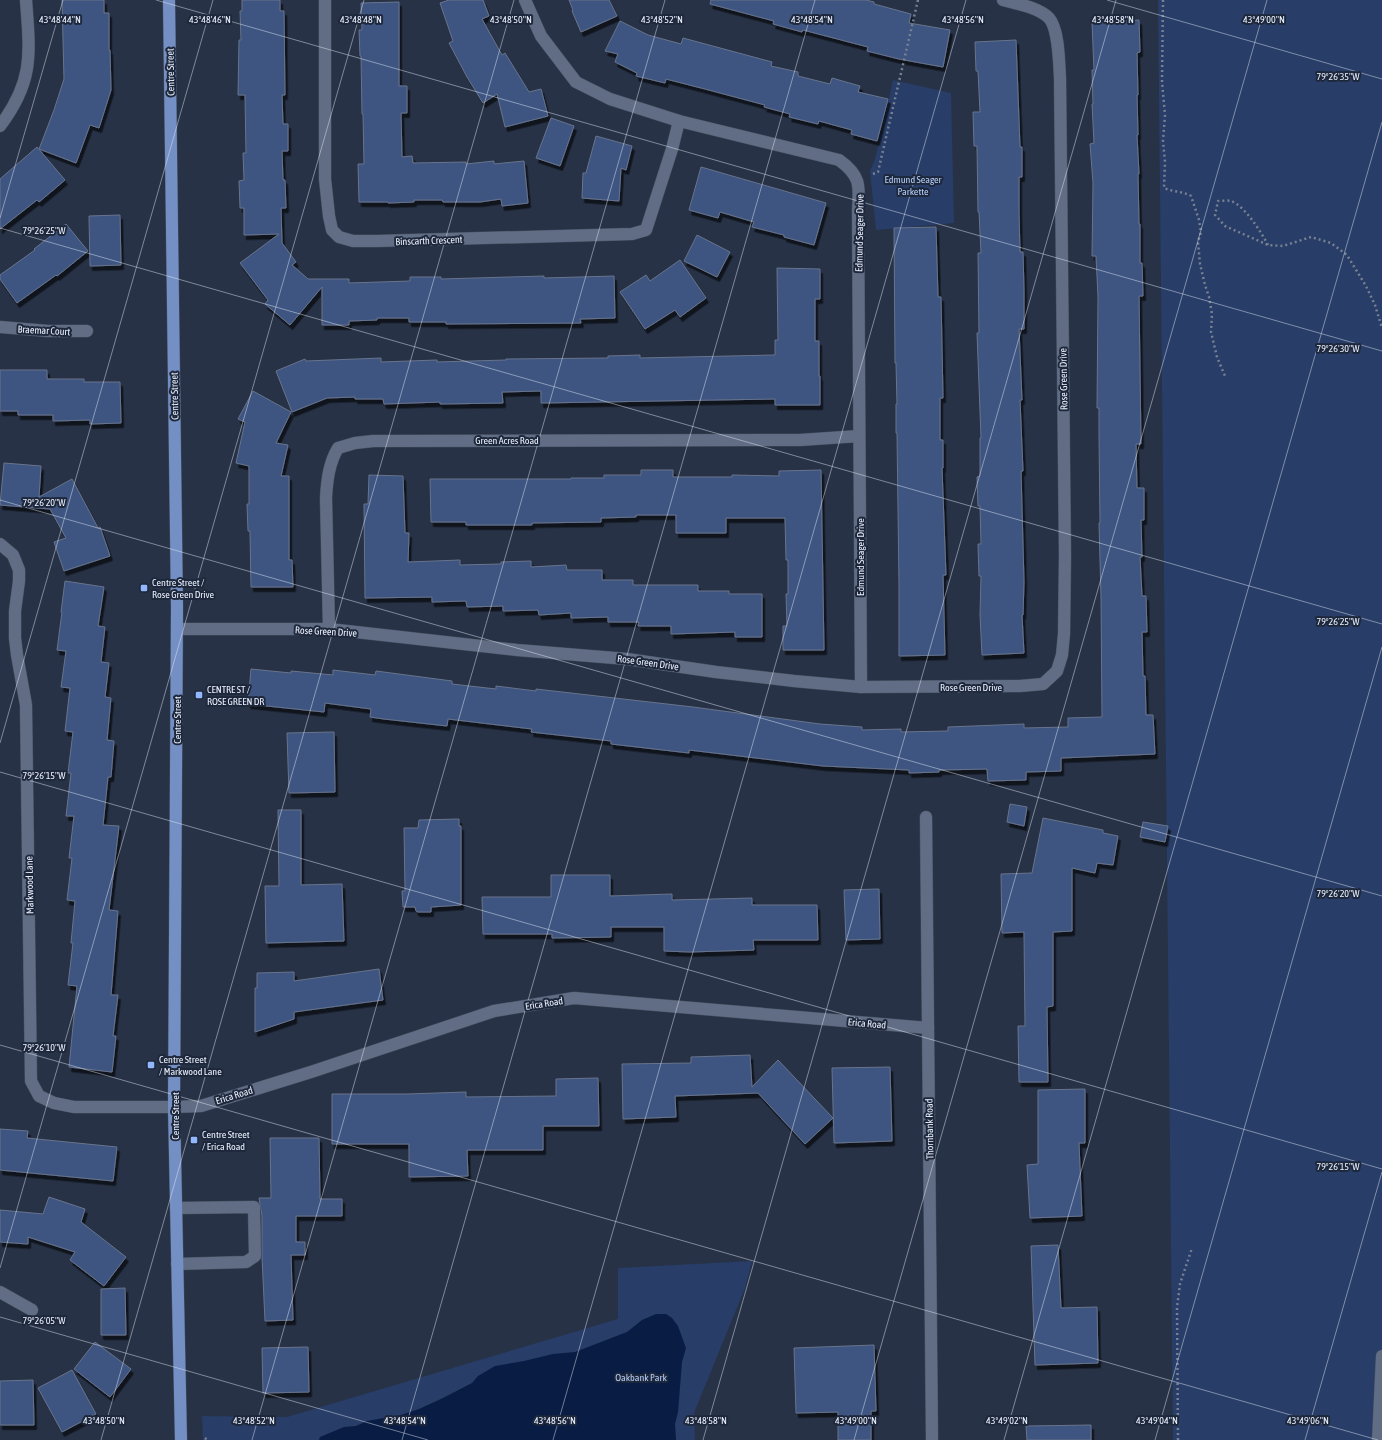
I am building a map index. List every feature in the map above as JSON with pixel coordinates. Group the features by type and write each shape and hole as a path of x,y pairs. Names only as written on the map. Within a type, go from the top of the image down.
{"main road":[{"name":"Centre Street","path":"169,0 177,628 174,1107 181,1440"}],"street":[{"path":"0,126 9,114 21,92 28,70 29,49 26,0"},
{"name":"Binscarth Crescent","path":"325,0 326,179 328,216 332,230 339,237 353,241 378,241 632,234 646,230 672,149 679,121"},
{"name":"Edmund Seager Drive","path":"524,0 541,36 576,82 610,99 679,121 839,160 851,168 860,188 858,210 861,687"},
{"name":"Rose Green Drive","path":"177,628 330,629 517,650 627,659 739,674 861,687 1020,686 1043,684 1057,671 1062,655 1065,556 1060,78 1056,35 1049,18 1037,10 1003,0"},
{"name":"Braemar Court","path":"0,327 48,331 87,331"},
{"name":"Green Acres Road","path":"330,629 326,498 327,476 338,448 355,443 372,441 792,440 859,436"},
{"name":"Markwood Lane","path":"0,544 13,555 19,570 15,611 15,638 26,705 31,1082 39,1096 54,1103 74,1107 174,1107"},
{"name":"Thornbank Road","path":"926,817 932,1440"},
{"name":"Erica Road","path":"174,1107 201,1106 311,1072 494,1010 574,998 928,1028"},
{"path":"176,1208 254,1207 255,1256 246,1262 177,1264"},
{"path":"0,1292 32,1310"},
{"path":"1378,1440 1382,1356"}],"path":[{"path":"872,174 878,172 918,0"},
{"path":"1163,0 1162,82 1165,115 1163,141 1164,188 1170,191 1183,191 1191,196 1195,207 1199,220 1200,232 1198,242 1200,264 1209,296 1212,314 1210,332 1217,357 1225,376"},
{"path":"1268,245 1262,233 1240,208 1231,201 1218,201 1215,215 1225,226 1268,245 1283,246 1311,237 1331,244 1347,255 1372,299 1382,328"},
{"path":"1178,1440 1177,1307 1180,1284 1192,1248"}],"green space":[{"path":"1158,0 1382,0 1382,1440 1173,1440"},
{"name":"Edmund Seager Parkette","path":"893,80 951,93 954,223 876,230 870,171 875,159"},
{"name":"Oakbank Park","path":"752,1261 745,1288 694,1413 695,1440 203,1440 202,1416 287,1417 618,1319 618,1268"}],"shaded area":[{"path":"656,1314 666,1314 672,1318 678,1326 686,1348 682,1362 678,1412 675,1424 676,1440 319,1440 320,1437 344,1427 356,1426 367,1421 401,1415 419,1409 472,1383 478,1376 495,1366 553,1354 575,1352 627,1332 642,1320"}],"building":[{"path":"62,0 104,0 104,13 109,13 111,90 99,128 90,125 76,163 39,149 64,79"},
{"path":"242,0 280,0 280,11 284,11 285,95 282,95 283,124 288,124 288,151 282,151 286,208 281,208 282,243 296,262 292,265 308,279 349,279 349,283 410,281 410,277 441,277 441,279 544,276 544,278 614,276 615,318 580,319 581,323 446,324 446,322 409,322 409,318 377,318 377,320 349,321 349,325 322,325 322,287 290,325 265,304 268,300 240,263 279,234 244,235 244,208 240,208 239,181 244,180 243,153 246,153 245,95 238,95 239,40 241,40 240,11 242,11"},
{"path":"449,0 483,0 489,16 482,19 502,55 505,53 529,92 541,89 548,116 505,127 497,94 483,103 449,43 453,41 440,3"},
{"path":"569,0 609,0 617,16 581,32"},
{"path":"711,0 866,0 874,2 874,4 911,14 909,23 950,30 943,67 899,59 867,51 868,47 803,30 802,32 773,24 774,21 710,4"},
{"path":"399,2 399,86 407,86 407,113 401,113 402,157 412,156 413,163 466,162 466,164 494,161 494,164 524,161 528,203 502,206 501,199 480,202 414,200 414,202 388,203 359,202 358,164 364,164 359,30 362,30 361,3"},
{"path":"1139,20 1140,52 1137,53 1137,135 1140,263 1142,263 1143,296 1139,296 1141,444 1136,444 1137,488 1144,488 1144,520 1141,520 1142,557 1140,557 1142,596 1146,596 1147,632 1142,632 1143,676 1145,676 1146,715 1153,715 1155,754 1061,758 1061,771 1026,772 1026,780 988,781 987,769 939,770 939,772 909,773 909,770 823,766 689,750 689,753 611,744 611,741 531,732 532,729 448,719 447,726 384,719 370,717 371,709 325,703 324,712 248,704 251,669 333,675 333,670 375,675 376,671 452,681 452,684 496,689 496,686 536,691 536,689 693,707 820,724 862,727 862,730 901,729 901,732 948,731 948,727 1024,724 1024,728 1068,727 1068,718 1102,717 1099,408 1097,408 1098,297 1096,256 1092,256 1093,183 1090,144 1094,143 1092,104 1092,70 1094,70 1092,23"},
{"path":"620,21 648,35 681,44 683,38 772,62 771,66 798,72 798,76 830,84 832,78 860,86 858,92 888,99 877,141 851,134 852,130 819,121 818,124 789,117 790,114 764,107 765,105 666,79 665,83 636,76 637,73 615,62 618,54 605,51"},
{"path":"1016,40 1020,147 1022,147 1022,177 1019,177 1020,252 1023,252 1024,290 1024,329 1019,329 1022,400 1020,400 1023,471 1021,471 1024,582 1022,615 1024,653 982,655 980,615 981,576 979,576 978,544 981,544 980,506 978,506 977,477 980,476 981,438 977,333 979,333 978,253 981,253 978,212 977,146 974,146 973,112 980,112 975,42"},
{"path":"551,118 574,126 560,166 536,158"},
{"path":"596,136 632,146 626,170 621,168 619,201 582,198 583,173 586,173"},
{"path":"37,147 65,180 39,202 37,200 0,229 0,179"},
{"path":"701,167 826,203 814,245 784,237 784,235 752,227 754,222 720,212 718,218 689,210"},
{"path":"120,215 121,265 90,266 89,216"},
{"path":"66,224 88,251 57,276 56,275 17,303 0,279 0,275 35,250 34,249"},
{"path":"936,227 938,297 941,297 943,398 940,398 940,440 943,440 942,468 946,575 943,575 945,655 899,656 894,228"},
{"path":"697,235 730,252 717,277 684,261"},
{"path":"680,260 706,298 680,317 675,310 645,329 620,292 646,275 650,281"},
{"path":"777,268 820,269 820,299 815,299 815,341 819,341 820,405 775,405 775,399 541,403 541,391 502,392 503,403 440,404 440,402 384,404 383,399 355,399 355,397 327,398 292,412 276,371 305,359 306,361 381,358 381,362 437,360 437,362 506,359 608,358 608,356 640,355 640,358 775,355 775,340 778,340"},
{"path":"0,370 47,370 47,379 84,379 84,382 120,382 121,423 90,424 90,420 53,421 53,415 18,415 18,411 0,411"},
{"path":"253,391 291,412 276,443 288,445 281,476 289,476 289,560 292,560 293,587 251,587 250,531 248,531 247,504 249,504 249,466 236,463 245,422 238,419"},
{"path":"4,463 41,466 39,497 72,479 98,528 100,527 110,556 64,571 54,542 66,538 50,509 0,505"},
{"path":"641,470 673,470 673,477 732,477 732,475 779,476 779,471 821,470 824,650 783,650 783,626 787,626 786,594 788,594 788,560 786,560 785,518 726,518 726,533 676,533 676,515 636,515 636,517 601,518 601,522 532,523 532,525 466,525 466,522 431,522 430,479 604,478 604,475 641,475"},
{"path":"369,475 403,476 405,533 409,533 408,562 460,560 460,565 501,564 501,562 531,561 531,567 566,565 567,570 602,570 602,580 633,580 633,585 698,585 698,591 729,591 729,594 762,594 762,637 735,637 735,632 671,634 671,626 638,626 639,622 608,622 608,617 571,618 571,613 539,615 538,610 503,611 503,606 467,607 466,601 432,602 432,597 365,598 364,504 368,504"},
{"path":"65,581 104,587 98,626 105,627 101,662 109,663 105,697 111,698 107,740 114,741 111,777 108,777 103,825 119,826 109,910 118,911 111,995 118,995 113,1036 116,1036 112,1072 69,1067 77,986 68,985 73,943 71,943 75,901 67,900 72,858 69,858 74,816 66,816 71,773 68,773 73,732 65,731 70,688 61,687 66,651 57,650"},
{"path":"334,732 335,792 289,793 287,733"},
{"path":"1010,804 1027,807 1024,826 1007,822"},
{"path":"278,810 301,810 301,885 342,884 344,941 266,943 265,886 279,886"},
{"path":"1043,818 1103,830 1103,833 1118,836 1113,865 1097,863 1095,873 1072,868 1072,931 1053,932 1053,1006 1047,1007 1048,1082 1019,1082 1018,1026 1025,1026 1024,932 1002,933 1001,874 1032,873"},
{"path":"459,819 459,826 461,826 461,905 431,907 431,912 418,912 416,911 415,907 403,907 402,891 405,891 404,828 418,828 419,820"},
{"path":"1143,822 1168,826 1165,842 1140,837"},
{"path":"551,875 610,875 610,896 672,894 672,900 752,898 752,905 817,905 818,940 753,940 754,950 690,952 664,951 664,927 611,927 611,937 552,938 552,934 483,934 482,897 551,897"},
{"path":"879,889 880,939 846,940 844,890"},
{"path":"379,969 383,1000 294,1012 294,1019 255,1032 255,988 257,988 257,973 294,972 294,981"},
{"path":"750,1055 752,1087 778,1060 833,1118 805,1144 758,1093 675,1096 676,1117 623,1119 622,1064 691,1063 691,1057"},
{"path":"890,1067 892,1141 834,1143 832,1068"},
{"path":"598,1078 599,1126 543,1126 543,1150 467,1150 468,1176 409,1177 409,1144 332,1144 332,1094 466,1092 466,1097 556,1096 556,1079"},
{"path":"1085,1089 1085,1143 1079,1143 1082,1216 1030,1218 1027,1165 1038,1164 1038,1090"},
{"path":"0,1129 28,1131 27,1138 117,1147 113,1181 0,1170"},
{"path":"270,1138 319,1138 320,1199 342,1199 342,1216 296,1216 296,1242 305,1242 305,1255 291,1255 293,1320 265,1321 262,1216 259,1198 271,1198"},
{"path":"49,1197 85,1209 81,1222 126,1257 104,1286 70,1260 75,1252 28,1237 28,1244 0,1242 0,1210 43,1214"},
{"path":"1058,1245 1061,1308 1097,1307 1098,1363 1035,1365 1031,1246"},
{"path":"125,1288 126,1335 101,1335 101,1289"},
{"path":"95,1342 131,1369 110,1397 74,1369"},
{"path":"874,1345 876,1411 871,1411 871,1440 838,1440 838,1412 796,1413 794,1348"},
{"path":"308,1347 309,1392 263,1393 262,1348"},
{"path":"72,1370 96,1414 62,1432 38,1388"},
{"path":"33,1380 34,1425 0,1425 0,1381"},
{"path":"1091,1425 1091,1440 1027,1440 1026,1426"}],"place":[{"name":"Centre Street / Rose Green Drive","path":"144,588"},
{"name":"CENTRE ST / ROSE GREEN DR","path":"199,695"},
{"name":"Centre Street / Markwood Lane","path":"151,1065"},
{"name":"Centre Street / Erica Road","path":"194,1140"}]}
